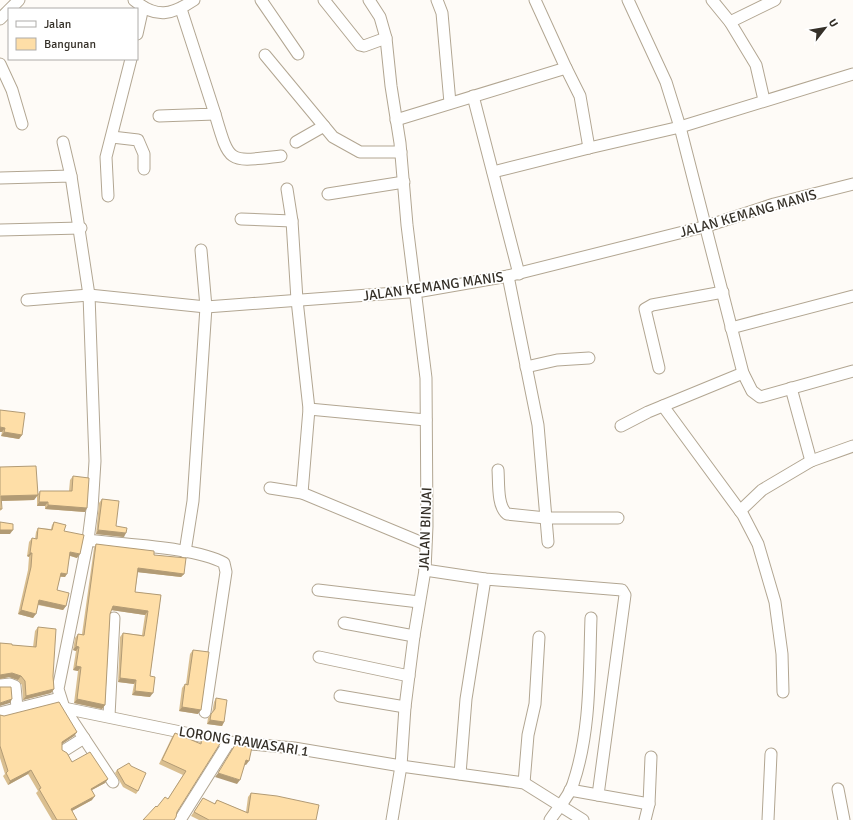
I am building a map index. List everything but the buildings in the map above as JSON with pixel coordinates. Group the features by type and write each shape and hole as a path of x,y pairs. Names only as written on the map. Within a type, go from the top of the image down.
{"street":[{"path":"12,8 19,0"},
{"path":"134,0 143,8 158,14 181,9 194,0"},
{"path":"261,0 298,54"},
{"path":"324,0 360,45 364,46 386,38"},
{"name":"JALAN BINJAI","path":"369,0 380,17 386,38 401,152 407,225 426,378 427,526 425,570 414,636 405,707 401,766 392,820"},
{"path":"437,0 442,13 450,103"},
{"path":"535,0 580,96 589,148"},
{"path":"628,0 666,82 707,226 743,373 752,391 760,397 853,371"},
{"path":"712,0 730,22 756,66 764,100"},
{"path":"730,22 775,0"},
{"path":"138,30 143,8"},
{"path":"181,9 225,147 230,156 240,160 281,156"},
{"path":"0,19 8,12"},
{"path":"265,55 333,137 360,152 401,152"},
{"path":"108,196 106,157 131,60"},
{"path":"0,64 12,90 22,124"},
{"path":"396,120 566,68"},
{"path":"492,172 680,127 764,100 853,74"},
{"path":"473,96 519,274"},
{"path":"159,116 215,114"},
{"path":"296,142 324,126"},
{"path":"112,137 138,140 144,154 144,169"},
{"path":"63,142 81,228 89,295 95,461 92,509 88,540 58,689 62,703 113,782"},
{"path":"0,178 71,176"},
{"path":"328,194 404,182"},
{"name":"JALAN KEMANG MANIS","path":"27,300 89,295 206,307 416,291 519,274 707,226 774,204 853,184"},
{"path":"287,188 292,221 297,300 310,409 302,493"},
{"path":"241,219 292,221"},
{"path":"0,230 81,228"},
{"path":"185,552 193,501 206,307 201,250"},
{"path":"508,276 538,425 548,542"},
{"path":"659,368 645,309 652,305 723,292"},
{"path":"731,328 853,296"},
{"path":"526,367 557,360 589,358"},
{"path":"621,426 663,406 743,373"},
{"path":"791,388 812,461"},
{"path":"663,406 740,511 758,544 775,602 782,654 783,692"},
{"path":"310,409 426,420"},
{"path":"740,511 762,490 812,461 853,446"},
{"path":"498,470 500,498 504,512 511,516 546,518 618,518"},
{"path":"270,488 302,493 425,544"},
{"path":"88,540 185,552 215,558 224,563 226,572 205,712"},
{"path":"425,570 485,579 622,590 625,595 598,795"},
{"path":"460,774 466,699 485,579"},
{"path":"318,590 419,602"},
{"path":"109,716 114,618"},
{"path":"550,820 570,790 581,750 587,716 591,618"},
{"path":"344,623 414,636"},
{"path":"539,637 535,704 528,735 524,783 583,820"},
{"path":"320,657 409,676"},
{"path":"0,685 10,684 15,686 18,708"},
{"path":"340,696 405,707"},
{"path":"0,713 18,708 62,703"},
{"name":"LORONG RAWASARI 1","path":"62,703 164,729 229,742 294,748 401,766 524,783"},
{"path":"65,750 84,738"},
{"path":"180,820 229,742"},
{"path":"768,820 771,754"},
{"path":"645,820 649,804 651,757"},
{"path":"838,789 844,820"},
{"path":"570,790 649,804"}]}
